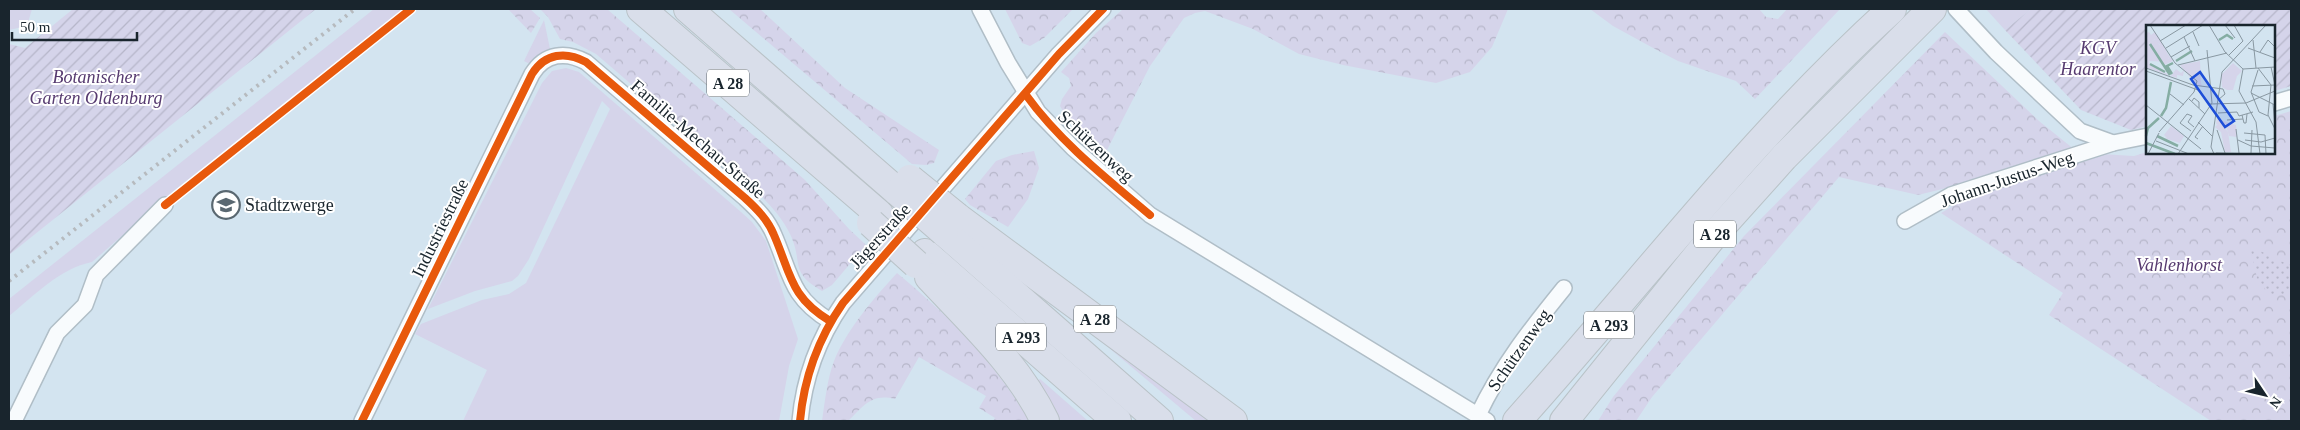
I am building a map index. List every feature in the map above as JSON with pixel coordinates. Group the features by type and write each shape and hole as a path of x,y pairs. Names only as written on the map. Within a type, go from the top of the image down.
{"highway":[{"name":"A 28","path":"642,9 854,191 875,218 921,258 1012,366 1038,406 1045,421"},
{"name":"A 28","path":"688,9 782,91 824,107 904,186 950,224 1233,421"},
{"name":"A 28","path":"1648,272 1759,141 1794,104 1892,9"},
{"name":"A 28","path":"1517,421 1579,383 1626,344 1714,235 1784,157 1927,13"},
{"name":"A 293","path":"950,224 1158,421"},
{"name":"A 293","path":"921,258 1118,421"},
{"name":"A 293","path":"1538,421 1579,383 1648,272"},
{"name":"A 28","path":"1564,421 1579,383"},
{"name":"A 28","path":"1579,383 1580,421"}],"street":[{"name":"Schützenweg","path":"980,9 1026,95 1038,112 1073,148 1150,215 1483,418 1501,370 1522,340 1564,288"},
{"name":"Jägerstraße","path":"800,421 807,377 815,353 830,321 858,283 1026,95 1059,54 1103,9"},
{"name":"Johann-Justus-Weg","path":"1956,9 1996,52 2080,131 2113,143"},
{"name":"Familie-Mechau-Straße","path":"554,56 569,55 586,62 751,204 762,215 774,234 788,274 798,293 815,311 830,321"},
{"name":"Industriestraße","path":"362,421 532,74 541,62 554,56"},
{"path":"2275,103 2291,98"},
{"name":"Johann-Justus-Weg","path":"1905,221 1951,195 2113,143 2146,136"},
{"path":"14,421 57,333 85,305 96,275 165,204"}],"green space":[{"path":"9,9 32,9 27,26 9,30"},
{"name":"Botanischer Garten Oldenburg","path":"73,9 316,9 9,255 9,44 25,48"},
{"path":"374,9 404,9 171,193 92,262 80,265 58,276 9,316 9,299"},
{"path":"508,9 530,9 540,18 531,33"},
{"path":"540,9 607,9 805,180 866,245 832,285 822,291 811,284 798,266 794,244 787,228 759,194 596,54 573,42 560,39 548,17"},
{"path":"729,9 760,9 845,88 939,150 934,163 926,165 912,164"},
{"path":"1005,9 1073,9 1044,38 1030,46 1022,43"},
{"path":"1123,9 1508,9 1492,47 1470,72 1436,83 1343,65 1299,54 1253,29 1205,11 1195,13 1184,18 1150,66 1106,152 1060,106 1062,99 1071,86 1069,78 1061,72 1096,33"},
{"path":"1590,9 1759,9 1766,17 1778,19 1787,9 1840,9 1755,99 1736,81 1678,61 1613,26"},
{"path":"1986,9 2031,9 2005,30"},
{"name":"KGV Haarentor","path":"2031,9 2291,9 2291,86 2275,91 2275,25 2146,25 2146,126 2131,130 2081,110 2005,30"},
{"path":"544,20 550,49 530,64 524,61"},
{"path":"1945,32 2039,121 2075,150 1991,177 1918,195 1839,177 1652,397 1636,421 1598,421 1613,397 1744,236"},
{"path":"566,68 579,72 741,212 752,222 766,241 798,339 789,366 779,421 463,421 487,370 415,334 421,324 482,300 509,294 526,283 610,109 602,101 529,259 518,276 512,281 475,291 428,309 542,83 552,71"},
{"name":"Vahlenhorst","path":"2291,111 2291,421 2211,421 2049,315 2063,293 1941,213 1977,192 2101,154 2134,156 2146,152 2146,154 2275,154 2275,116"},
{"path":"1034,151 1039,168 1028,199 1008,227 970,205 965,199 996,161 1012,155"},
{"path":"2250,246 2291,266 2291,295 2269,294 2257,278"},
{"path":"897,273 935,306 970,341 1002,379 1029,421 993,421 995,418 979,408 986,396 919,357 895,399 874,399 868,402 848,421 822,421 826,391 839,349 862,314"},
{"path":"1034,285 1218,421 1196,421"},
{"path":"1040,379 1088,421 1058,421 1035,383"}],"railway":[{"path":"9,281 355,9"}],"cycle path":[{"path":"165,205 411,9"},
{"path":"800,421 805,389 819,345 843,303 1059,54 1103,9"},
{"path":"362,421 532,74 543,62 556,56 571,56 586,62 749,202 769,224 793,284 799,294 817,312 830,321"},
{"path":"1026,95 1069,144 1150,215"}],"place":[{"name":"Stadtzwerge","path":"226,205"}]}
